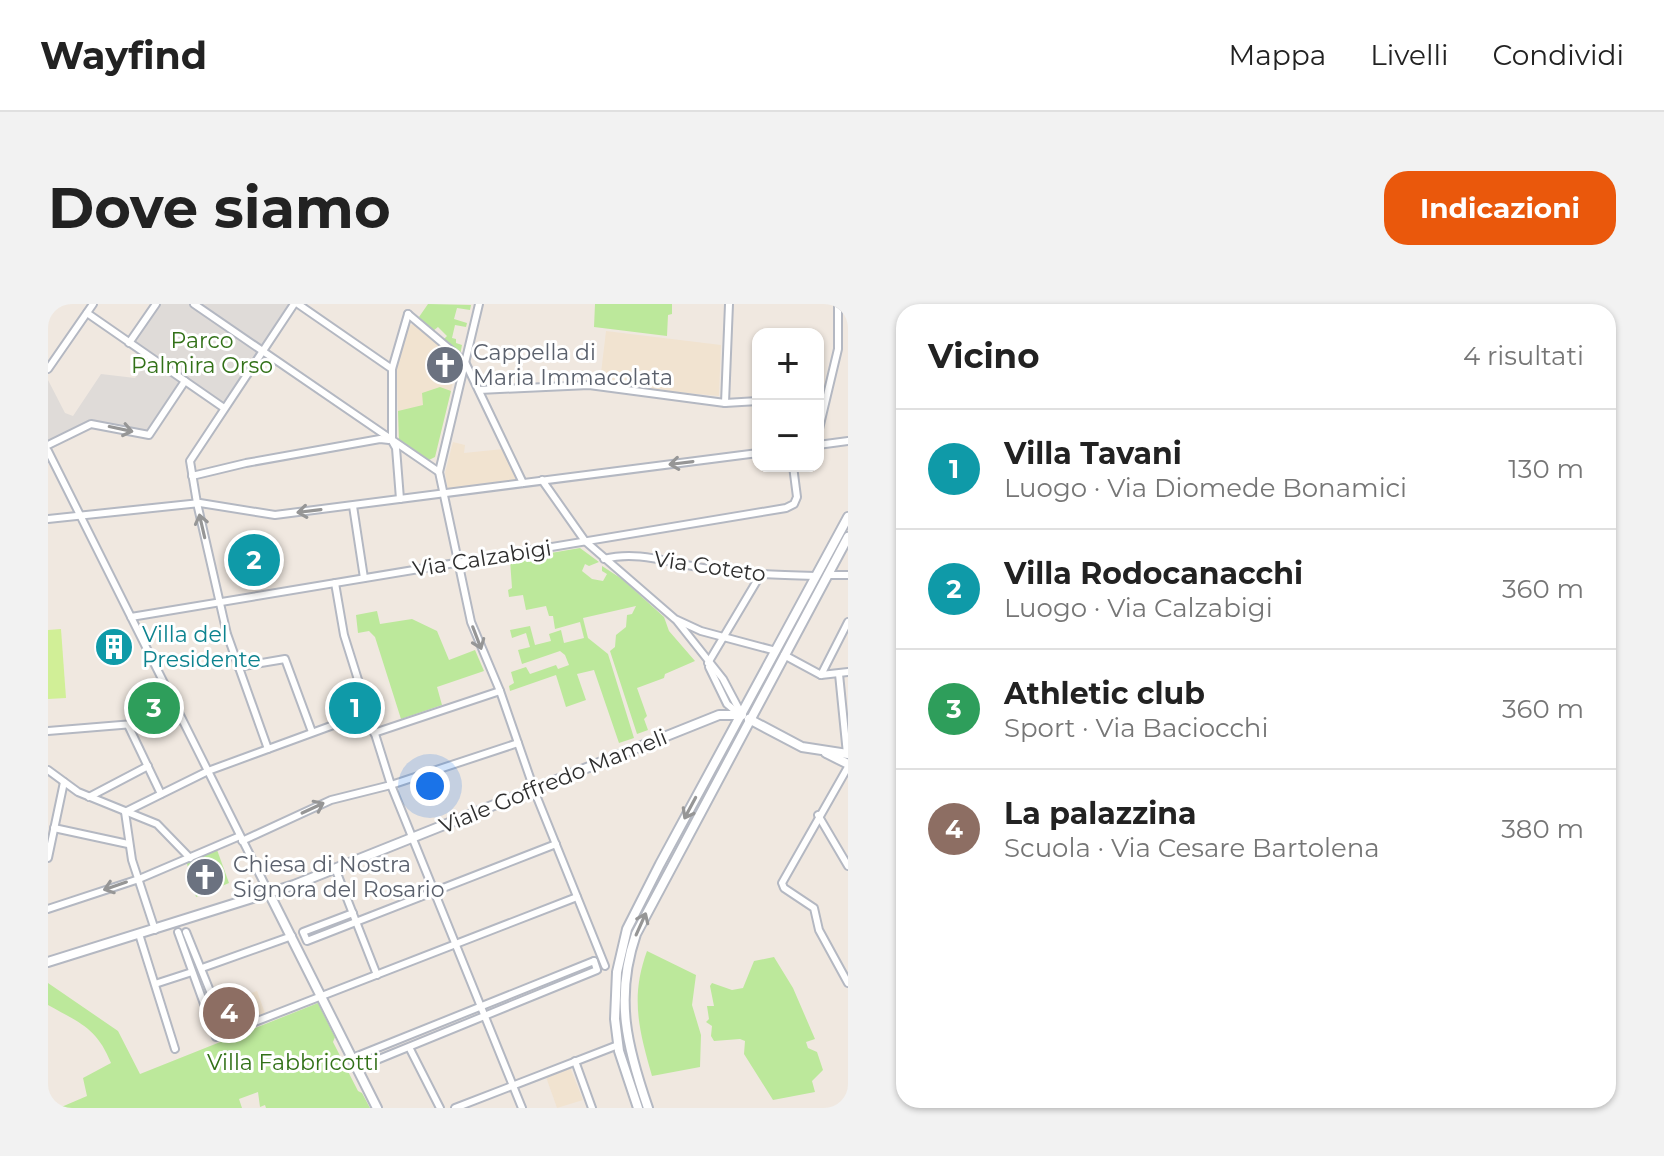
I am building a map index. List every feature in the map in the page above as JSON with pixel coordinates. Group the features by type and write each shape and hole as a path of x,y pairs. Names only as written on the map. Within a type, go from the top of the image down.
{"street":[{"path":"48,369 93,304"},
{"path":"129,343 156,304"},
{"path":"194,304 439,472"},
{"path":"400,499 396,448 392,441 392,369 408,314 405,304"},
{"path":"479,304 439,472 442,494 471,622 500,691 601,968"},
{"path":"725,403 729,304"},
{"path":"824,400 838,349 838,304"},
{"path":"268,749 238,667 220,602 197,503 190,463 192,454 293,305 392,369"},
{"path":"87,313 224,408"},
{"path":"408,314 465,362 523,483"},
{"path":"185,381 149,435 91,424 48,448 377,1108"},
{"path":"479,390 589,385 725,403 752,401"},
{"path":"192,476 380,439 392,441"},
{"path":"824,444 848,441"},
{"path":"48,519 197,503 267,515 752,454"},
{"name":"Via Calzabigi","path":"131,617 791,506 797,497 794,472"},
{"path":"542,480 585,541 675,619 708,663 727,704 798,746 847,758"},
{"path":"353,506 364,578"},
{"path":"638,1108 622,1044 624,1013 621,973 644,917 848,517"},
{"path":"780,653 848,537"},
{"name":"Via Coteto","path":"604,559 648,556 704,569 816,576"},
{"path":"708,663 761,574"},
{"path":"827,575 848,575"},
{"path":"335,583 344,635 391,785 522,1108"},
{"path":"675,619 695,629 780,653 821,675 848,672"},
{"path":"821,675 848,622"},
{"path":"238,667 285,659 312,732"},
{"path":"839,674 846,711 846,778 818,815 783,878 783,887 814,908 819,930 848,982"},
{"path":"374,733 500,691"},
{"name":"Viale Goffredo Mameli","path":"48,962 269,893 719,715 746,717"},
{"path":"48,731 182,720"},
{"path":"125,812 208,771 339,723"},
{"path":"128,725 161,794"},
{"path":"48,909 139,879 325,802 391,785 518,743"},
{"path":"846,778 847,758"},
{"path":"89,797 148,766"},
{"path":"48,770 89,797 157,824 190,858"},
{"path":"48,858 64,782"},
{"path":"125,812 128,844 155,930"},
{"path":"818,815 848,866"},
{"path":"54,828 128,844"},
{"path":"353,913 303,932 307,941 556,844"},
{"path":"335,868 377,975"},
{"path":"178,932 216,1037 577,897"},
{"path":"186,932 227,1033"},
{"path":"139,934 175,1049"},
{"path":"202,968 292,936"},
{"path":"355,1057 597,959"},
{"path":"357,1068 601,968 621,973"},
{"path":"155,984 192,972"},
{"path":"455,1108 622,1044"},
{"path":"622,1044 648,1108"},
{"path":"410,1049 440,1108"},
{"path":"366,1052 371,1063"},
{"path":"575,1061 592,1108"}],"shaded area":[{"path":"152,304 298,304 223,413 186,388 151,439 91,426 48,446 48,380 65,413 73,416 101,374 135,378 147,361 124,345"},
{"path":"413,324 458,361 435,457 399,441 396,357 406,327"},
{"path":"606,331 721,345 719,396 643,389 600,381"},
{"path":"453,442 465,445 464,453 503,449 519,482 448,491 445,473"},
{"path":"257,991 265,1013 227,1027 219,1005"},
{"path":"570,1067 583,1100 557,1108 546,1077"}],"green space":[{"path":"428,304 471,305 470,310 457,308 454,319 467,323 466,327 455,325 452,338 462,345 460,355 443,340 447,336 438,327 433,331 419,317"},
{"path":"595,304 672,304 667,336 594,327"},
{"path":"440,387 451,391 435,457 427,461 399,441 398,411 423,405 422,393"},
{"path":"580,548 599,562 589,566 585,564 582,571 592,579 603,581 607,574 602,571 602,566 622,579 664,617 669,631 695,661 637,688 647,716 644,719 648,730 637,734 610,651 615,647 616,635 626,627 627,615 632,614 636,606 583,618 588,638 608,654 634,738 619,743 594,670 577,674 586,700 566,707 556,675 510,691 509,686 514,683 511,672 526,667 530,674 556,665 558,669 569,665 560,651 522,664 518,650 530,647 526,633 512,638 510,630 530,626 535,645 551,641 549,634 561,630 564,643 584,638 580,622 555,629 553,616 549,616 546,606 526,610 523,595 509,597 508,590 512,588 510,560"},
{"path":"377,611 380,624 412,619 437,631 449,660 475,650 484,671 437,687 442,705 401,719 375,637 369,631 358,633 356,615"},
{"path":"61,629 66,698 48,699 48,630"},
{"path":"135,699 168,700 175,715 136,719"},
{"path":"216,847 229,883 196,897 186,860"},
{"path":"647,951 696,975 692,1005 701,1035 700,1067 652,1076 638,1014 639,984"},
{"path":"774,957 793,988 815,1039 806,1042 808,1048 817,1052 823,1070 812,1081 815,1092 773,1100 744,1054 745,1041 714,1041 712,1026 706,1022 709,1019 707,1006 714,1006 712,983 732,990 743,988 754,961"},
{"name":"Villa Fabbricotti","path":"48,983 118,1031 140,1074 318,1003 335,1037 333,1042 370,1108 266,1108 265,1105 260,1107 258,1092 239,1099 242,1108 59,1108 87,1096 83,1078 111,1063 93,1034 48,1005"}],"place":[{"name":"Cappella di Maria Immacolata","path":"445,365"},
{"name":"Villa Rodocanacchi","path":"254,560"},
{"name":"Villa del Presidente","path":"114,647"},
{"name":"Athletic club","path":"154,708"},
{"name":"Villa Tavani","path":"355,708"},
{"name":"Chiesa di Nostra Signora del Rosario","path":"205,877"},
{"name":"La palazzina","path":"229,1013"}],"park label":[{"name":"Parco Palmira Orso","path":"202,352"}]}
